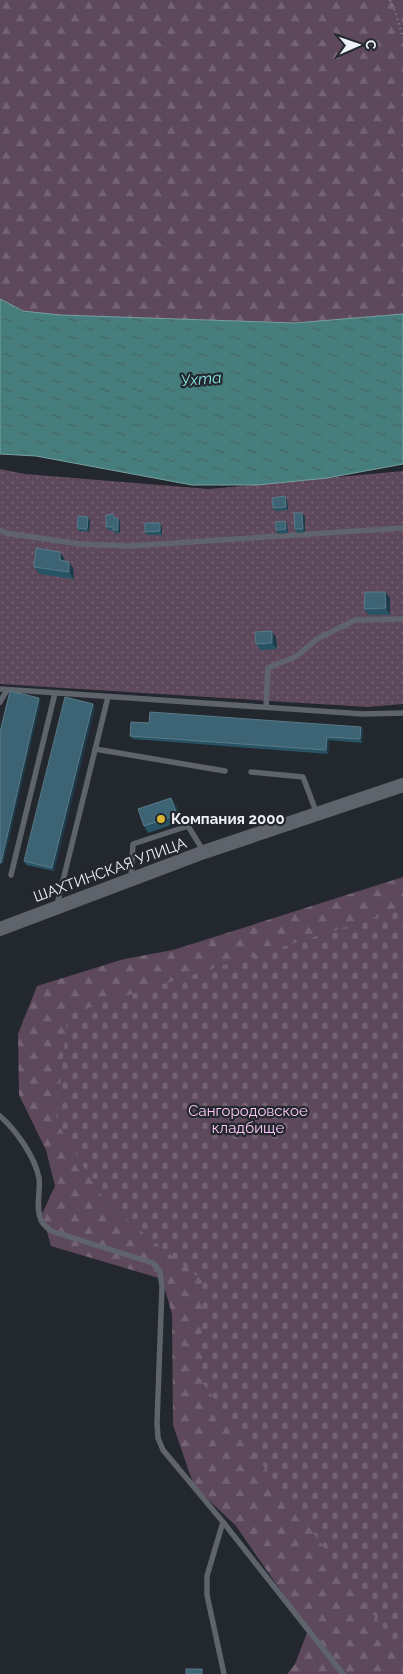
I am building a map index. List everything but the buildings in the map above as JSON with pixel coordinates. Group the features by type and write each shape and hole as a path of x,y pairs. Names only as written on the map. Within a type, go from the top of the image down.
{"street":[{"name":"ШАХТИНСКАЯ УЛИЦА","path":"0,929 204,852 403,785"}],"lane":[{"path":"0,530 6,533 80,544 129,546 403,528"},
{"path":"266,708 268,668 297,656 317,639 355,620 403,620"},
{"path":"0,702 3,690 363,714 403,713"},
{"path":"11,875 55,693"},
{"path":"56,907 108,697"},
{"path":"95,749 225,771"},
{"path":"251,772 303,777 317,814"},
{"path":"131,881 133,844 188,826 204,852"},
{"path":"0,1116 11,1126 34,1161 39,1178 38,1205 41,1221 51,1231 152,1263 160,1272 162,1287 157,1423 158,1438 163,1450 223,1522 343,1674"},
{"path":"223,1522 207,1576 207,1595 224,1674"}],"path":[{"path":"390,0 403,38"}],"green space":[{"path":"0,0 403,0 403,314 295,323 60,315 23,311 0,299"},
{"path":"0,469 25,474 209,489 403,471 403,704 368,707 0,684"},
{"name":"Сангородовское кладбище","path":"403,877 403,1674 287,1674 295,1664 308,1630 236,1526 194,1486 173,1425 172,1314 162,1279 51,1246 42,1214 55,1186 46,1150 19,1095 18,1034 37,986 124,959 173,950"},
{"name":"Сангородовское кладбище","path":"403,909 403,1655 202,1382 202,1280 105,1202 56,1121 68,1014"}],"water":[{"name":"Ухта","path":"0,299 23,311 60,315 295,323 403,314 403,464 327,478 257,485 192,485 36,456 0,454"}],"place":[{"name":"Компания 2000","path":"161,819"}]}
